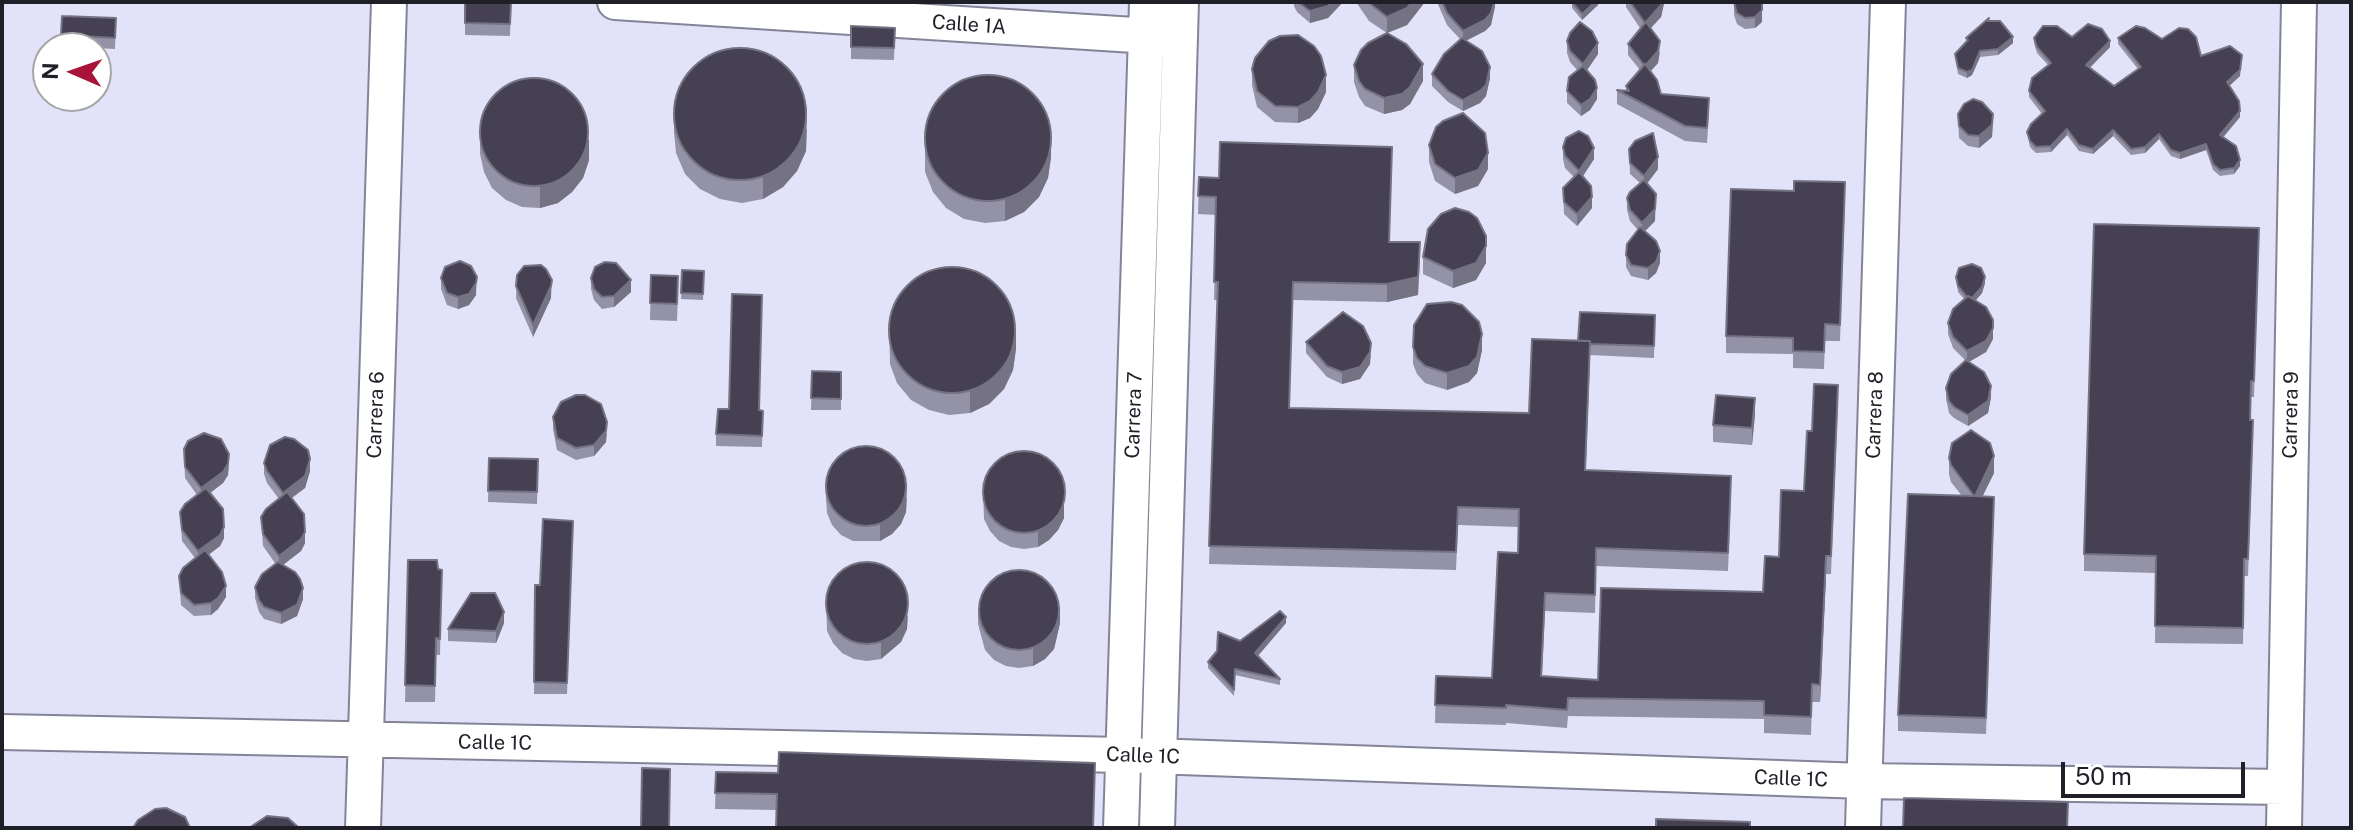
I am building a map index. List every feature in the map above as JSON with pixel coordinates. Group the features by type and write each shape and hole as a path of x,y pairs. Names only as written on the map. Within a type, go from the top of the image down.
{"street":[{"name":"Carrera 6","path":"363,828 389,2"},
{"name":"Calle 1A","path":"615,2 1180,37"},
{"name":"Carrera 7","path":"1121,828 1147,2"},
{"name":"Carrera 7","path":"1157,828 1181,2"},
{"name":"Carrera 8","path":"1863,828 1888,2"},
{"name":"Carrera 9","path":"2284,828 2299,2"},
{"name":"Calle 1C","path":"2,732 1123,755 1864,781 2284,787"}],"building":[{"path":"465,2 511,3 510,24 465,23"},
{"path":"1298,2 1332,2 1310,11"},
{"path":"1368,2 1412,2 1407,8 1387,17"},
{"path":"1442,2 1494,2 1485,20 1463,31 1447,13"},
{"path":"1572,2 1595,2 1582,14"},
{"path":"1630,2 1662,2 1646,22 1660,41 1658,51 1646,65 1628,44 1645,23"},
{"path":"1734,2 1762,2 1762,10 1755,17 1745,18 1737,13"},
{"path":"62,16 116,18 115,38 112,38 112,32 61,32"},
{"path":"1989,18 1988,21 2000,21 2013,37 1998,49 1980,51 1972,70 1967,72 1958,68 1955,54 1968,40 1966,38"},
{"path":"1580,22 1592,31 1598,43 1583,64 1570,51 1567,41"},
{"path":"2088,24 2102,29 2110,41 2086,65 2114,86 2141,67 2118,38 2136,26 2162,39 2179,28 2188,29 2196,37 2201,56 2230,46 2242,55 2240,70 2227,82 2239,101 2240,111 2220,135 2236,146 2240,160 2234,168 2220,170 2213,164 2206,144 2180,153 2171,150 2159,134 2145,147 2131,149 2113,130 2093,149 2079,145 2067,129 2051,146 2036,147 2027,132 2045,111 2029,91 2032,78 2051,63 2037,47 2034,38 2043,26 2057,26 2072,37"},
{"path":"851,26 895,28 894,48 851,47"},
{"path":"1387,33 1406,44 1423,64 1410,87 1402,94 1384,98 1365,89 1354,65 1368,43"},
{"path":"1298,35 1314,46 1321,56 1326,75 1310,101 1298,107 1275,106 1257,91 1252,69 1255,58 1269,41 1280,36"},
{"path":"1462,38 1482,51 1490,67 1486,85 1463,100 1448,91 1432,74 1444,54"},
{"path":"740,48 765,53 787,67 801,89 806,114 801,139 787,161 765,175 740,180 715,175 693,161 679,139 674,114 679,89 693,67 715,53"},
{"path":"1645,64 1657,80 1661,94 1709,98 1707,128 1685,126 1617,90 1629,91 1626,86"},
{"path":"1583,66 1595,80 1597,88 1590,99 1581,105 1567,91 1569,77"},
{"path":"988,75 1012,80 1033,93 1046,114 1051,138 1046,162 1033,183 1012,196 988,201 964,196 943,183 930,162 925,138 930,114 943,93 964,80"},
{"path":"534,78 555,82 572,94 584,111 588,132 584,153 572,170 555,182 534,186 513,182 496,170 484,153 480,132 484,111 496,94 513,82"},
{"path":"1973,99 1982,102 1993,114 1992,125 1979,136 1968,135 1959,126 1958,114 1964,104"},
{"path":"1463,113 1485,133 1488,153 1478,170 1455,178 1435,164 1429,145 1436,127"},
{"path":"1579,131 1588,136 1594,148 1579,171 1565,156 1563,147 1566,138"},
{"path":"1653,133 1658,157 1644,176 1630,163 1629,149 1635,141"},
{"path":"1220,142 1392,147 1389,242 1420,242 1418,277 1387,284 1293,282 1289,408 1529,413 1532,339 1590,341 1585,470 1731,476 1728,553 1596,548 1595,595 1545,593 1541,676 1598,680 1601,588 1763,592 1765,556 1779,557 1781,490 1804,491 1807,431 1812,431 1814,384 1838,385 1831,556 1826,556 1820,685 1812,684 1811,717 1764,715 1764,701 1568,698 1567,710 1506,705 1506,708 1435,705 1436,676 1492,678 1498,552 1518,553 1519,509 1458,507 1456,552 1209,546 1218,282 1214,282 1216,197 1198,196 1199,177 1219,178"},
{"path":"1579,172 1591,186 1592,197 1577,214 1564,202 1563,188"},
{"path":"1644,180 1656,194 1655,209 1642,223 1630,210 1627,198"},
{"path":"1794,181 1845,182 1840,325 1825,324 1824,352 1793,351 1793,338 1726,336 1731,189 1794,191"},
{"path":"1455,208 1477,218 1486,236 1486,246 1476,263 1453,271 1423,257 1428,229 1441,214"},
{"path":"2094,224 2259,228 2243,628 2155,626 2156,556 2084,554"},
{"path":"1640,227 1656,241 1660,251 1656,262 1648,268 1631,265 1626,255 1627,244"},
{"path":"460,261 471,266 477,277 469,294 458,297 447,293 441,278 445,267"},
{"path":"605,262 616,263 631,280 614,296 602,297 594,289 591,278 595,267"},
{"path":"1972,264 1981,268 1985,277 1982,287 1972,298 1967,297 1958,286 1956,277 1959,268"},
{"path":"541,265 552,280 533,325 516,286 517,275 524,266"},
{"path":"952,267 976,271 997,285 1011,306 1015,330 1011,354 997,375 976,389 952,393 928,389 907,375 893,354 889,330 893,306 907,285 928,271"},
{"path":"682,270 704,271 703,294 681,293"},
{"path":"651,275 678,276 677,304 650,303"},
{"path":"732,294 762,295 759,410 763,411 762,436 716,434 718,409 729,409"},
{"path":"1968,296 1986,307 1993,320 1993,328 1986,341 1967,351 1953,337 1948,323 1953,309"},
{"path":"1451,302 1462,305 1479,322 1482,334 1477,357 1469,366 1447,373 1425,366 1417,358 1413,347 1414,325 1427,304"},
{"path":"1343,312 1363,326 1371,343 1370,352 1360,367 1342,372 1327,366 1306,342"},
{"path":"1580,312 1655,315 1654,346 1578,341"},
{"path":"1966,360 1984,372 1991,386 1988,401 1968,415 1949,401 1946,388 1951,374"},
{"path":"812,371 841,372 841,399 811,398"},
{"path":"576,395 585,395 601,404 607,422 606,431 594,445 576,448 557,438 553,417 561,402"},
{"path":"1716,395 1755,398 1752,428 1713,425"},
{"path":"1971,430 1990,443 1994,456 1975,496 1994,497 1986,718 1898,715 1908,494 1974,496 1949,458 1952,443"},
{"path":"204,433 221,439 229,454 223,472 201,488 185,467 184,449 188,441"},
{"path":"285,437 294,439 308,450 310,459 305,476 283,493 264,463 270,445"},
{"path":"858,446 874,446 895,457 906,478 906,494 895,515 874,526 858,526 844,520 832,508 826,494 826,478 832,464 844,452"},
{"path":"1024,451 1040,454 1053,463 1062,476 1065,492 1062,508 1053,521 1040,530 1024,533 1008,530 995,521 986,508 983,492 986,476 995,463 1008,454"},
{"path":"489,458 538,459 537,492 488,491"},
{"path":"206,488 223,509 224,527 220,535 198,551 182,530 180,512 185,504"},
{"path":"287,492 304,514 305,532 301,539 279,556 263,534 261,517"},
{"path":"543,519 573,521 567,683 534,682 535,585 540,585"},
{"path":"205,550 222,572 226,586 211,603 194,605 181,593 179,576 183,568"},
{"path":"408,560 437,560 438,569 442,570 435,686 405,685"},
{"path":"278,562 295,572 303,588 297,605 281,613 264,607 255,587 262,574"},
{"path":"867,562 883,566 896,574 904,587 908,603 904,619 896,632 883,640 867,644 851,640 838,632 830,619 826,603 830,587 838,574 851,566"},
{"path":"1011,570 1027,570 1048,581 1059,602 1059,618 1048,639 1027,650 1011,650 997,644 985,632 979,618 979,602 985,588 997,576"},
{"path":"471,593 495,593 504,612 496,631 448,629"},
{"path":"1280,611 1286,617 1255,653 1280,679 1235,669 1234,690 1208,662 1217,651 1218,632 1240,641"},
{"path":"779,752 1095,763 1093,828 776,828 777,794 715,793 716,772 778,773"},
{"path":"642,768 670,769 669,828 641,828"},
{"path":"1904,798 2068,802 2067,828 1903,828"},
{"path":"166,808 185,817 190,828 133,828 138,820 155,809"},
{"path":"267,816 288,818 299,828 249,828"},
{"path":"1656,819 1750,822 1750,828 1656,828"}]}
